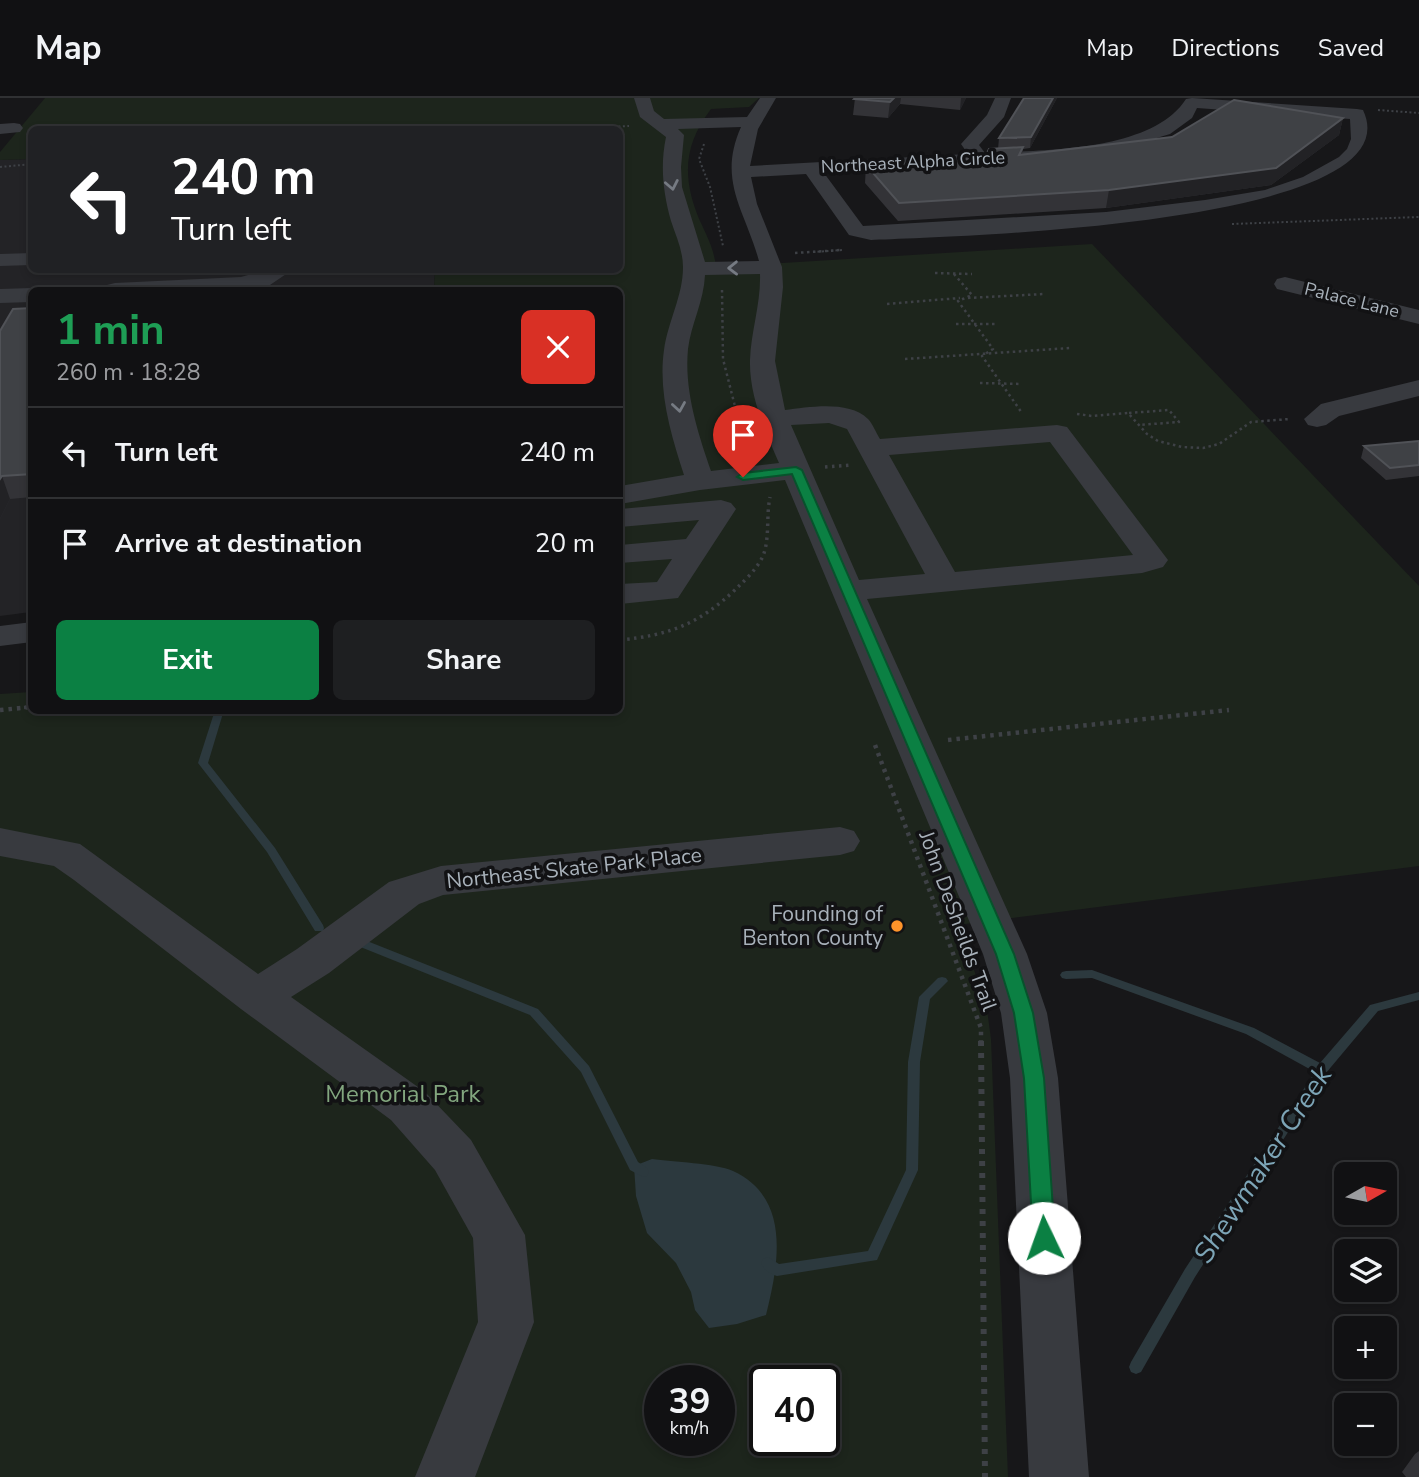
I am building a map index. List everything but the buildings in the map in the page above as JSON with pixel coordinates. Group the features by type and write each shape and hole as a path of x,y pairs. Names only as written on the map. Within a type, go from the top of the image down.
{"street":[{"path":"642,98 646,113 669,129 670,174 691,247 694,269 692,288 676,349 676,386 683,429 701,481"},
{"path":"768,98 745,143 749,209 771,267 771,292 762,359 763,380 776,419 782,485 847,591 1005,954 1024,1013 1034,1078 1059,1477"},
{"path":"980,159 970,144 995,117 1003,98"},
{"path":"811,168 856,231 871,234 1104,219 1224,204 1276,192 1323,175 1349,159 1359,142 1363,127 1354,111 1336,98"},
{"path":"1190,100 1354,111"},
{"name":"Northeast Alpha Circle","path":"669,129 745,143 811,168 980,159 1079,152 1139,139 1177,124 1186,114 1190,100"},
{"path":"0,260 28,258"},
{"path":"694,269 771,267"},
{"path":"178,287 241,284 262,280 275,273"},
{"name":"Palace Lane","path":"1285,284 1419,317"},
{"path":"0,296 28,295"},
{"path":"1317,419 1330,410 1419,388"},
{"path":"776,419 831,415 849,417 858,424 946,582"},
{"path":"847,591 1142,564 1152,560 1057,433 871,448"},
{"path":"623,494 701,481 782,485"},
{"path":"623,517 721,509 667,591 623,594"},
{"path":"623,554 695,548"},
{"path":"0,636 28,632"},
{"name":"Northeast Skate Park Place","path":"257,997 313,961 404,893 442,881 840,841"},
{"path":"0,842 66,854 408,1106 453,1154 499,1235 506,1321 445,1477"}],"path":[{"path":"1354,111 1419,113"},
{"path":"623,129 669,129"},
{"path":"707,137 699,159 710,187 724,251"},
{"path":"0,167 28,164"},
{"path":"937,275 970,273"},
{"path":"954,274 972,295 958,300 993,349 982,356 1025,418"},
{"path":"887,304 1044,294"},
{"path":"958,326 993,324"},
{"path":"905,359 1070,348"},
{"path":"982,385 1020,382"},
{"path":"1076,414 1092,416 1169,410 1180,422 1139,425"},
{"path":"1128,413 1158,440 1182,447 1219,444 1251,422 1317,419"},
{"path":"623,640 650,637 689,625 749,576 761,559 767,541 768,506 782,485"},
{"path":"0,710 28,707"},
{"path":"944,741 1228,710"},
{"name":"John DeSheilds Trail","path":"872,737 981,1028 985,1477"}],"shaded area":[{"path":"28,159 28,273 435,273 434,287 28,287 28,612 0,616 0,160"},
{"path":"652,1159 725,1168 752,1183 764,1198 772,1215 777,1254 766,1315 737,1324 709,1328 695,1310 691,1292 676,1263 647,1233 636,1196 634,1166"}],"green space":[{"name":"Memorial Park","path":"45,98 759,98 749,107 711,109 690,149 690,191 712,248 716,267 1092,244 1419,586 1419,866 957,925 986,1002 991,1039 1008,1477 0,1477 0,694 28,692 28,714 623,714 623,287 434,287 435,273 623,273 623,126 28,126 28,159 0,160 0,152"}],"waterway":[{"path":"219,714 203,763 271,850 319,928"},
{"path":"362,943 534,1012 585,1069 634,1166 643,1172"},
{"path":"1066,975 1092,974 1250,1031 1322,1070"},
{"path":"768,1263 777,1270 872,1256 912,1170 914,1062 925,997 942,981"},
{"name":"Shewmaker Creek","path":"1322,1070 1374,1008 1419,996"},
{"name":"Shewmaker Creek","path":"1136,1367 1190,1273 1322,1070"}],"place":[{"name":"Founding of Benton County","path":"897,926"}],"route":[{"path":"743,477 796,470 1005,954 1024,1013 1034,1078 1044,1238"}]}
